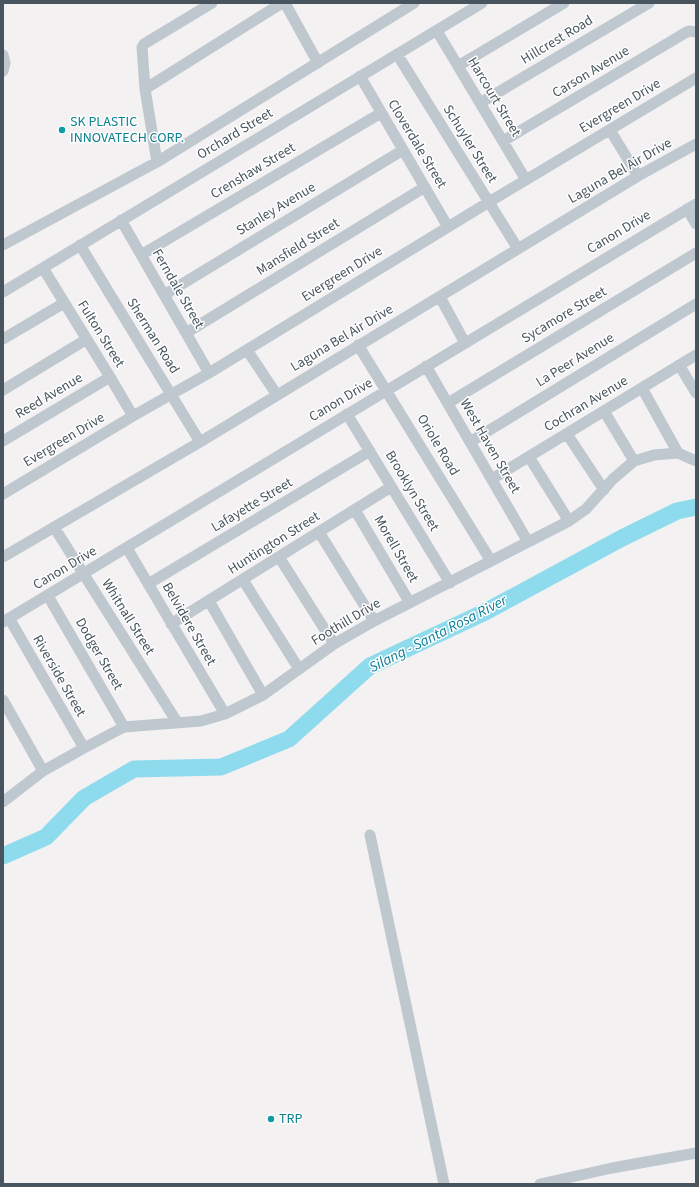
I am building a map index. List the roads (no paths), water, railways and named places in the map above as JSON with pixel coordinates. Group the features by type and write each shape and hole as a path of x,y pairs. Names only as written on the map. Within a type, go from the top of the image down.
{"street":[{"path":"157,162 145,89 142,51 144,44 212,3"},
{"path":"145,89 283,3 318,63"},
{"path":"3,245 157,162 414,3"},
{"name":"Orchard Street","path":"3,292 482,3"},
{"path":"458,66 564,3"},
{"name":"Hillcrest Road","path":"480,103 649,3"},
{"name":"Harcourt Street","path":"437,30 526,180"},
{"name":"Carson Avenue","path":"503,142 685,33 690,31 696,32"},
{"path":"3,54 5,63 3,71"},
{"name":"Schuyler Street","path":"397,54 518,249"},
{"name":"Cloverdale Street","path":"360,76 448,227"},
{"name":"Evergreen Drive","path":"3,494 132,416 209,374 489,202 696,78"},
{"name":"Crenshaw Street","path":"141,255 381,112"},
{"path":"610,130 638,176"},
{"name":"Laguna Bel Air Drive","path":"3,557 200,442 638,176 696,144"},
{"name":"Stanley Avenue","path":"164,294 403,150"},
{"name":"Mansfield Street","path":"186,333 425,187"},
{"path":"692,206 696,224"},
{"name":"Canon Drive","path":"6,620 84,575 386,390 692,206"},
{"name":"Ferndale Street","path":"121,220 209,374"},
{"name":"Sherman Road","path":"80,245 200,442"},
{"name":"Sycamore Street","path":"448,403 696,253"},
{"name":"Fulton Street","path":"43,268 110,377 132,416"},
{"path":"440,297 465,343"},
{"path":"3,339 64,303"},
{"name":"La Peer Avenue","path":"470,442 696,304"},
{"path":"3,390 86,339"},
{"name":"Oriole Road","path":"358,345 491,561"},
{"path":"248,350 277,395"},
{"name":"Cochran Avenue","path":"492,479 696,355"},
{"path":"679,365 696,393"},
{"name":"West Haven Street","path":"426,366 528,542"},
{"name":"Reed Avenue","path":"3,441 110,377"},
{"path":"642,388 678,453"},
{"path":"604,411 634,461"},
{"name":"Brooklyn Street","path":"348,414 450,583"},
{"path":"567,434 604,490"},
{"name":"Lafayette Street","path":"148,584 370,451"},
{"name":"Foothill Drive","path":"5,797 43,772 124,727 201,721 225,714 263,695 334,644 374,621 569,521 586,509 613,479 634,461 654,455 678,453 696,460"},
{"path":"529,457 569,521"},
{"name":"Huntington Street","path":"171,624 392,487"},
{"name":"Morell Street","path":"355,510 410,603"},
{"name":"Whitnall Street","path":"54,527 177,722"},
{"path":"319,532 374,621"},
{"name":"Belvidere Street","path":"127,548 225,714"},
{"path":"279,557 334,644"},
{"path":"243,580 300,669"},
{"name":"Dodger Street","path":"48,596 124,727"},
{"path":"209,601 263,695"},
{"name":"Riverside Street","path":"6,620 84,748"},
{"path":"3,700 43,772"},
{"path":"370,835 444,1184"},
{"path":"540,1184 612,1168 696,1153"}],"waterway":[{"name":"Silang - Santa Rosa River","path":"3,856 46,837 84,798 134,769 221,767 289,739 370,666 485,612 622,538 677,511 696,507"}],"place":[{"name":"SK PLASTIC INNOVATECH CORP.","path":"62,130"},
{"name":"TRP","path":"271,1119"}]}
